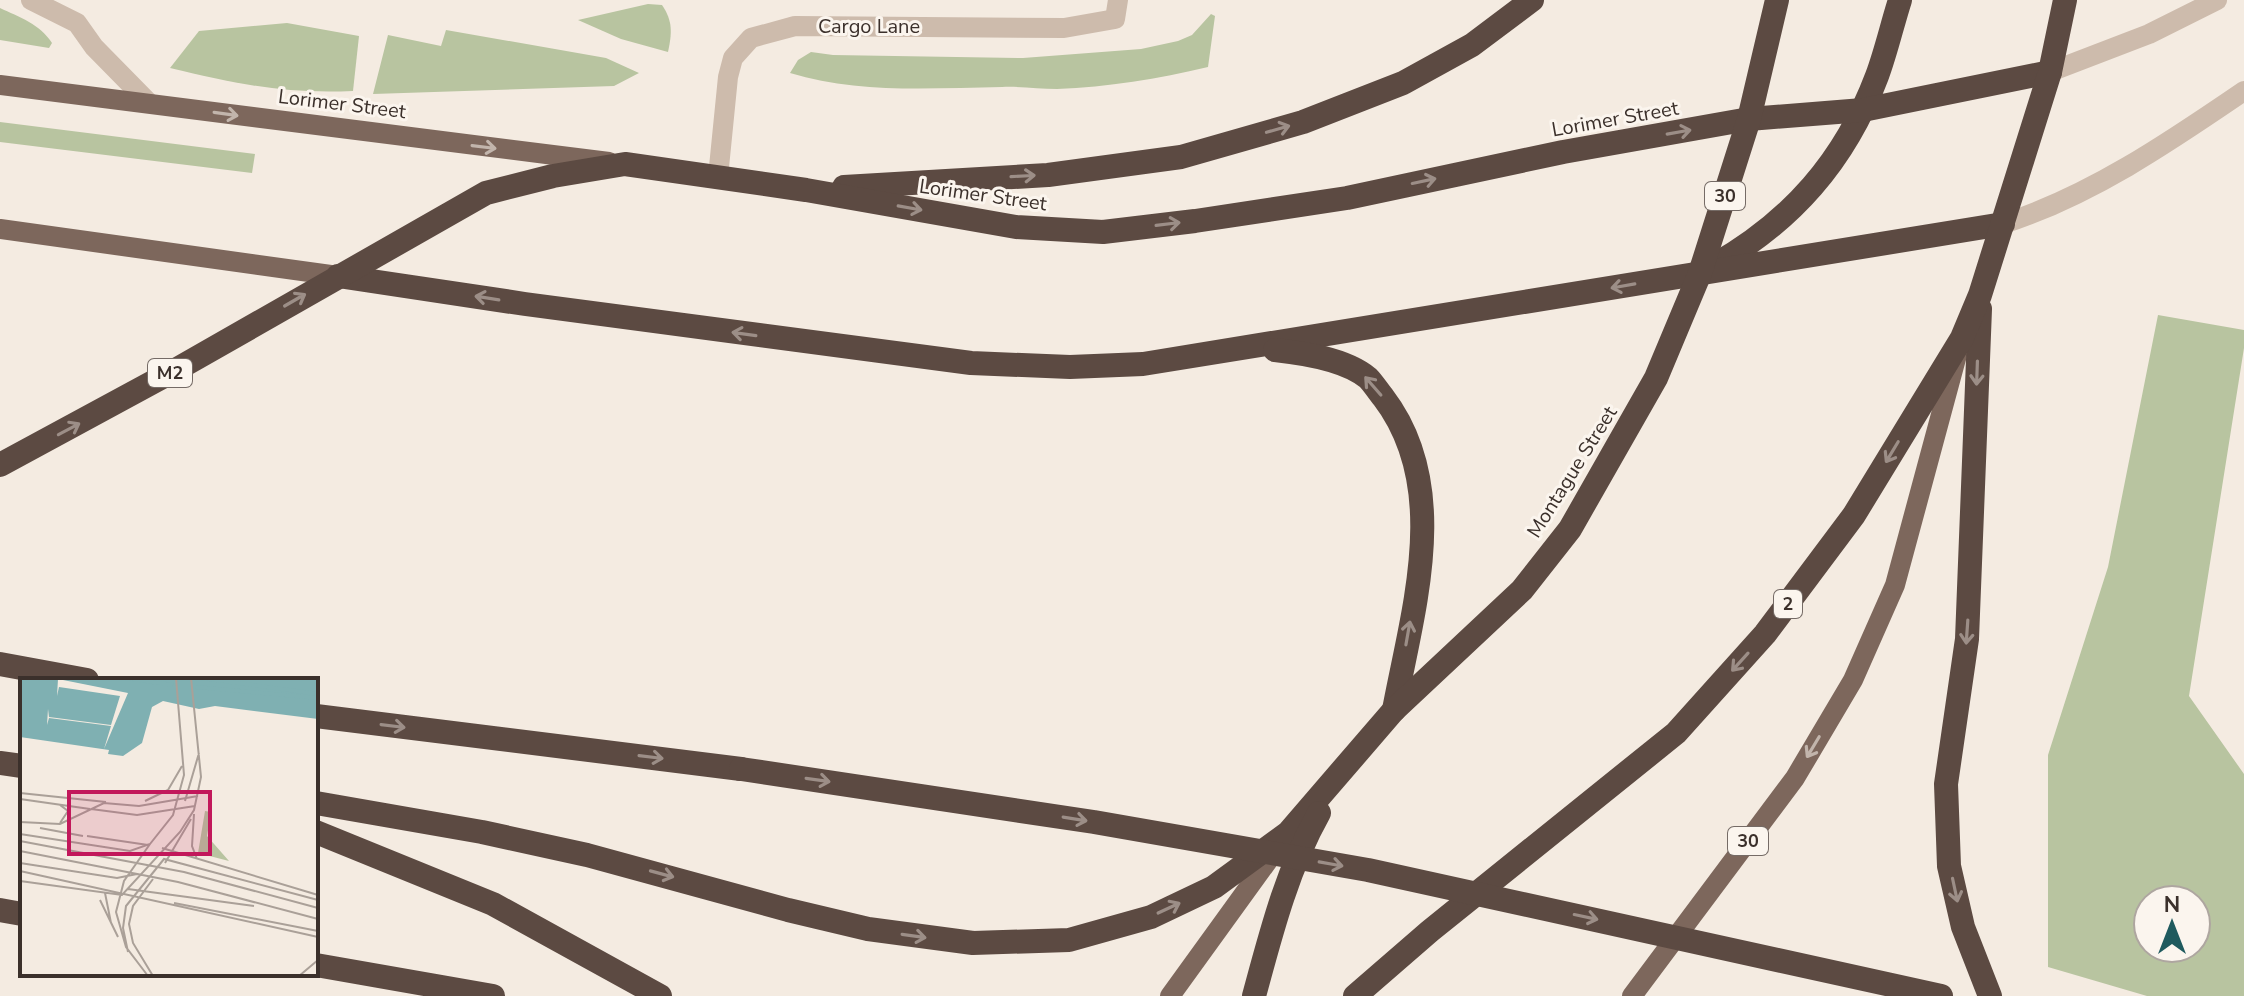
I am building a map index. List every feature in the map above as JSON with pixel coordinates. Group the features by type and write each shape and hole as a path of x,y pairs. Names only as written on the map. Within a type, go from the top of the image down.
{"highway":[{"path":"806,190 1048,175 1181,157 1303,122 1403,83 1472,45 1532,0"},
{"name":"Montague Street","path":"1288,833 1394,710 1522,590 1570,529 1656,378 1700,273 1749,119 1777,0"},
{"path":"1700,273 1738,252 1805,197 1863,110 1878,75 1900,0"},
{"name":"30","path":"1962,338 1980,295 2050,72 2065,0"},
{"name":"Lorimer Street","path":"625,164 806,190 1016,227 1103,232 1347,198 1563,152 1749,119 1863,110 2050,72"},
{"path":"338,276 486,193 553,176 625,164"},
{"path":"338,276 971,363 1070,367 1143,364 2003,224"},
{"name":"M2","path":"0,465 166,375 338,276"},
{"path":"1980,295 1967,639 1946,784 1949,866 1963,927 1990,996"},
{"name":"2","path":"1355,996 1430,931 1676,733 1765,634 1854,515 1962,338"},
{"path":"1247,346 1306,354 1338,363 1368,378 1394,412 1408,441 1423,517 1419,573 1394,710"},
{"path":"0,664 76,678"},
{"path":"0,679 20,682"},
{"path":"318,716 741,769 1094,822 1368,870 1941,996"},
{"path":"0,763 20,766"},
{"path":"1254,996 1277,912 1307,835 1346,765"},
{"path":"318,803 482,832 587,855 868,929 973,943 1069,940 1151,917 1214,887 1288,833"},
{"path":"318,833 493,904 660,996"},
{"path":"0,910 20,914"},
{"path":"318,965 493,996"}],"main road":[{"name":"Lorimer Street","path":"0,85 625,164"},
{"path":"0,229 338,276"},
{"name":"30","path":"1632,996 1795,778 1853,680 1895,585 1962,338"},
{"name":"Montague Street","path":"1170,996 1288,833"}],"street":[{"path":"31,0 77,23 94,47 149,103"},
{"name":"Cargo Lane","path":"718,177 732,64 751,38 795,26 1064,28 1115,19 1118,0"},
{"path":"2050,72 2149,34 2217,0"},
{"path":"2003,224 2041,212 2083,193 2244,91"}],"green space":[{"path":"648,4 662,5 668,16 671,33 668,52 621,39 578,20"},
{"path":"0,8 41,31 52,43 49,48 0,40"},
{"path":"1211,14 1215,16 1208,67 1133,82 1057,89 922,89 842,84 790,73 798,60 811,52 1023,58 1141,49 1192,35"},
{"path":"287,23 359,36 353,91 261,87 170,68 199,31"},
{"path":"446,30 606,58 639,73 614,86 373,94 388,35 441,46"},
{"path":"0,122 255,154 252,173 0,142"},
{"path":"2158,315 2244,330 2244,348 2189,696 2244,774 2244,996 2147,996 2048,967 2048,755 2108,567"}]}
